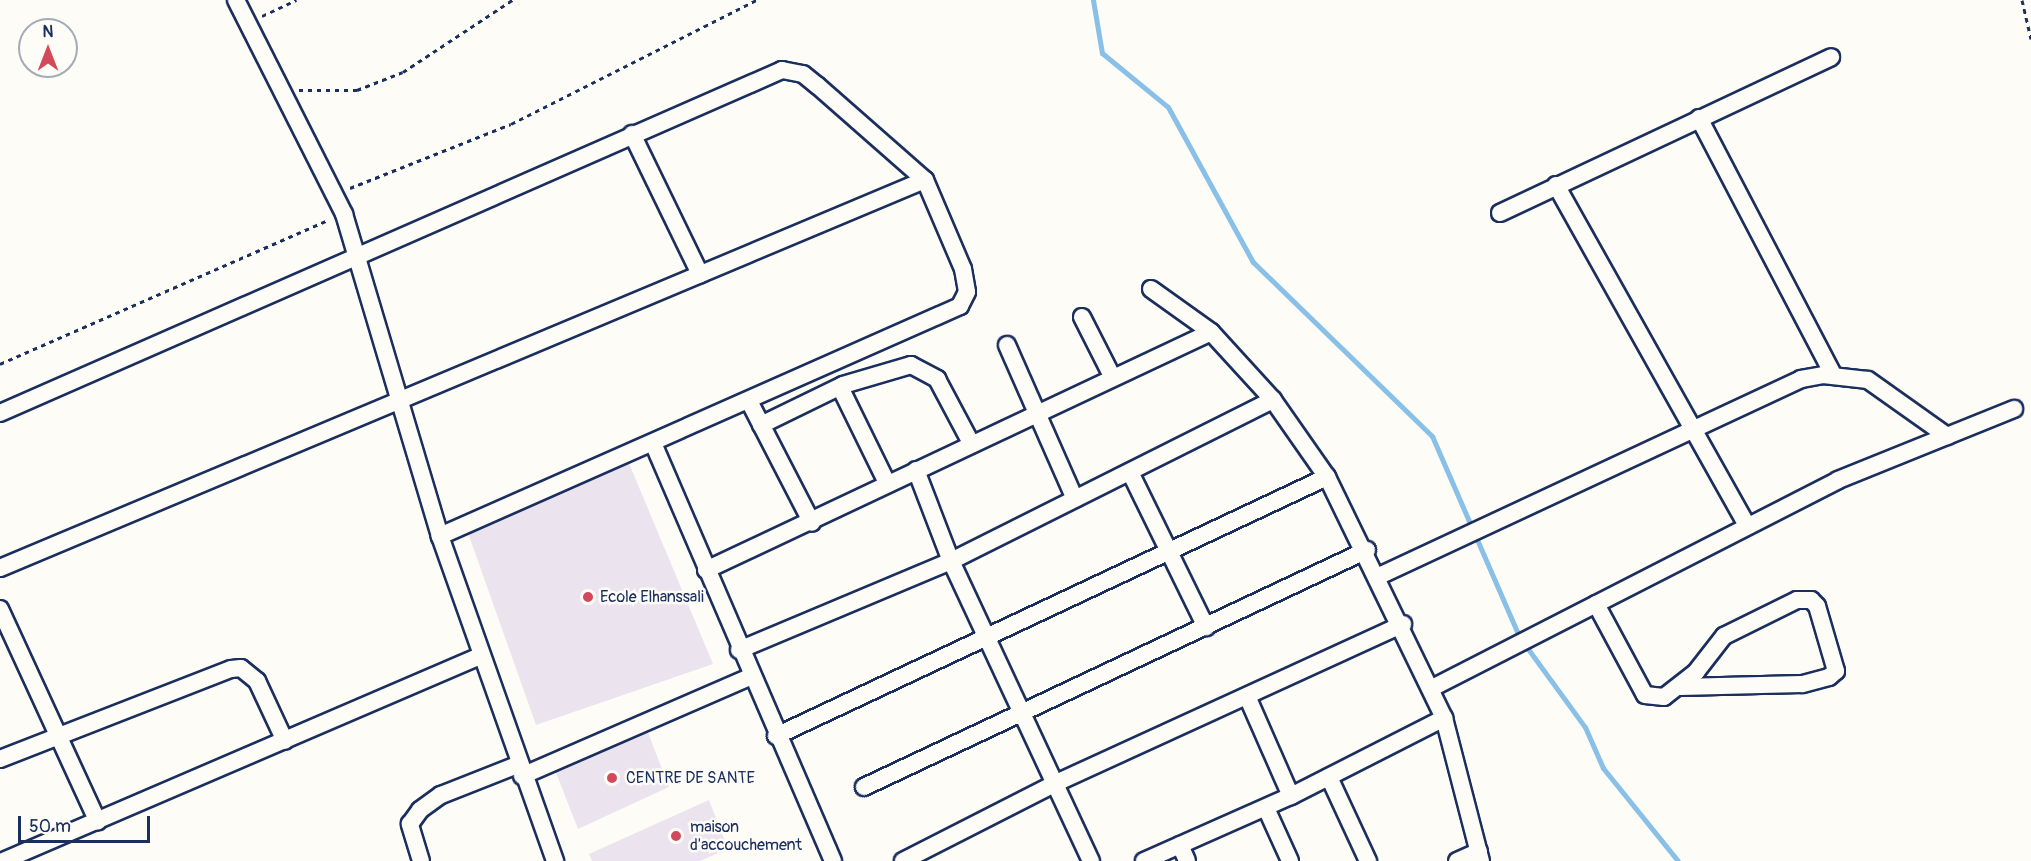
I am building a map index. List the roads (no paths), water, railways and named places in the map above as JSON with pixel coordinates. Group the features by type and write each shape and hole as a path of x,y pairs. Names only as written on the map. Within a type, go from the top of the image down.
{"street":[{"path":"236,0 285,89 344,214 359,256 440,536 520,770 555,861"},
{"path":"1500,213 1699,117 1831,57"},
{"path":"0,413 359,256 755,78 793,71 818,86 925,180 963,269 965,300 950,312 440,536"},
{"path":"1699,117 1834,376"},
{"path":"632,134 699,274"},
{"path":"0,568 925,180"},
{"path":"1556,185 1691,430 1747,526"},
{"path":"1151,289 1211,332 1273,400 1327,477 1367,550 1444,717 1480,856 1457,861"},
{"path":"1082,317 1113,378"},
{"path":"706,570 812,523 970,441 1040,413 1211,332"},
{"path":"1007,345 1040,413 1075,499"},
{"path":"761,425 840,387 882,370 910,365 925,369 937,379 970,441"},
{"path":"1379,576 1801,379 1834,376 1868,380 1947,436"},
{"path":"840,387 886,483"},
{"path":"739,650 951,561 1273,400"},
{"path":"749,401 812,523"},
{"path":"1432,687 1471,672 1596,604 1838,480 2014,409"},
{"path":"652,443 739,650 833,861"},
{"path":"916,470 951,561 1091,861"},
{"path":"1130,472 1206,627"},
{"path":"777,736 1327,477"},
{"path":"864,787 1367,550"},
{"path":"1596,604 1645,695 1664,697 1680,687 1725,636 1797,600 1811,600 1817,606 1836,671 1829,677 1802,684 1680,687"},
{"path":"0,609 98,822"},
{"path":"903,861 1054,784 1403,624"},
{"path":"3,861 480,656"},
{"path":"0,759 195,679 241,668 257,681 285,741"},
{"path":"420,861 410,824 420,810 752,676"},
{"path":"1247,696 1291,796"},
{"path":"1144,861 1291,796 1444,717"},
{"path":"1329,777 1368,861"},
{"path":"1266,808 1290,861"},
{"path":"1180,845 1187,861"}],"waterway":[{"path":"1093,0 1102,53 1168,107 1253,262 1432,436 1520,638 1585,727 1603,768 1678,861"}],"place":[{"name":"Ecole Elhanssali","path":"588,597"},
{"name":"CENTRE DE SANTE","path":"612,778"},
{"name":"maison d'accouchement","path":"676,836"}]}
